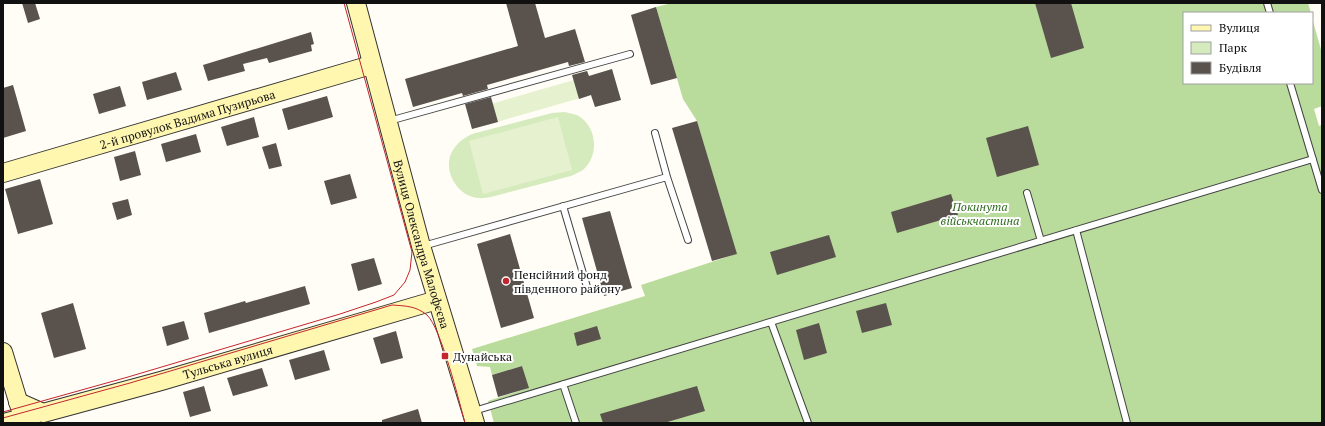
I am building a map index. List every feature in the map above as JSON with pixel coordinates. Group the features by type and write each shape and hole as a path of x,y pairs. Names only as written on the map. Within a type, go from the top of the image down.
{"street":[{"path":"356,3 371,65"},
{"name":"Вулиця Олександра Малофєєва","path":"371,65 388,122 421,246 474,417"},
{"name":"2-й провулок Вадима Пузирьова","path":"3,173 371,65"},
{"name":"Тульська вулиця","path":"15,409 43,413 161,381 437,300"},
{"path":"3,352 15,409 4,423"}],"lane":[{"path":"388,122 630,54"},
{"path":"1290,84 1322,190"},
{"path":"655,133 667,177 688,240"},
{"path":"474,417 563,384 1313,159"},
{"path":"421,246 667,177"},
{"path":"1027,193 1041,241"},
{"path":"563,206 587,287"},
{"path":"1076,230 1127,423"},
{"path":"771,322 808,423"},
{"path":"563,384 576,423"}],"green space":[{"name":"Покинута військчастина","path":"672,3 1308,3 1311,12 1183,12 1183,84 1313,84 1313,22 1322,53 1322,106 1314,109 1319,126 1322,125 1322,423 494,423 488,401 528,388 522,366 492,375 490,367 477,366 472,349 645,296 641,285 736,254 697,121 683,99 656,7"},
{"path":"612,69 621,100 595,107 591,95 472,129 467,111"},
{"path":"565,112 577,115 584,120 592,133 594,149 592,157 582,171 571,176 482,198 464,193 453,181 449,165 450,157 459,142 466,137 472,134 552,113"},
{"path":"558,117 572,170 483,194 469,141"}],"building":[{"path":"22,3 35,3 40,19 28,23"},
{"path":"506,3 535,3 545,38 575,29 585,62 569,66 568,62 487,85 488,89 463,96 462,93 413,107 405,79 518,46"},
{"path":"1035,3 1071,3 1084,48 1051,58"},
{"path":"656,7 677,78 651,85 631,15"},
{"path":"311,32 314,44 311,45 312,51 269,63 267,58 243,64 245,71 208,81 203,65"},
{"path":"612,69 621,100 595,107 591,95 579,99 572,75 587,71 589,76"},
{"path":"176,72 182,90 147,100 142,82"},
{"path":"13,85 26,131 3,138 3,88"},
{"path":"120,86 126,106 99,114 93,94"},
{"path":"327,96 333,117 288,130 282,109"},
{"path":"491,97 498,122 472,129 465,104"},
{"path":"254,117 259,137 227,146 221,127"},
{"path":"697,121 737,254 712,261 672,128"},
{"path":"1028,126 1039,165 997,177 986,138"},
{"path":"196,134 201,152 166,162 161,144"},
{"path":"276,143 282,166 269,169 262,147"},
{"path":"135,151 141,175 120,181 114,157"},
{"path":"350,174 357,198 331,205 324,181"},
{"path":"40,179 53,224 18,234 5,189"},
{"path":"951,194 958,215 897,233 891,212"},
{"path":"128,199 132,215 117,220 112,203"},
{"path":"610,211 632,288 604,296 582,218"},
{"name":"Пенсійний фонд південного району","path":"510,234 534,318 501,328 477,244"},
{"path":"829,235 836,257 777,275 770,252"},
{"path":"374,258 382,284 358,291 351,264"},
{"path":"305,286 310,304 209,333 204,313"},
{"path":"73,303 86,349 54,358 41,313"},
{"path":"886,303 892,325 862,333 856,311"},
{"path":"184,321 189,339 167,346 162,327"},
{"path":"819,323 827,353 804,360 796,330"},
{"path":"597,326 601,339 577,346 574,333"},
{"path":"396,331 403,358 381,364 373,338"},
{"path":"324,350 330,370 295,380 289,360"},
{"path":"522,366 529,388 498,397 492,375"},
{"path":"262,368 268,386 233,396 227,378"},
{"path":"204,386 211,411 190,417 183,392"},
{"path":"697,386 705,411 664,423 603,423 600,414"},
{"path":"418,409 422,423 382,423 382,420"}],"tram line":[{"path":"3,412 128,377 340,314 394,295 405,282 410,270 412,252 344,3"},
{"path":"3,418 130,383 392,305 415,308 427,315 432,322 444,349 465,423"}],"place":[{"name":"Пенсійний фонд південного району","path":"506,281"},
{"name":"Дунайська","path":"445,356"}]}
